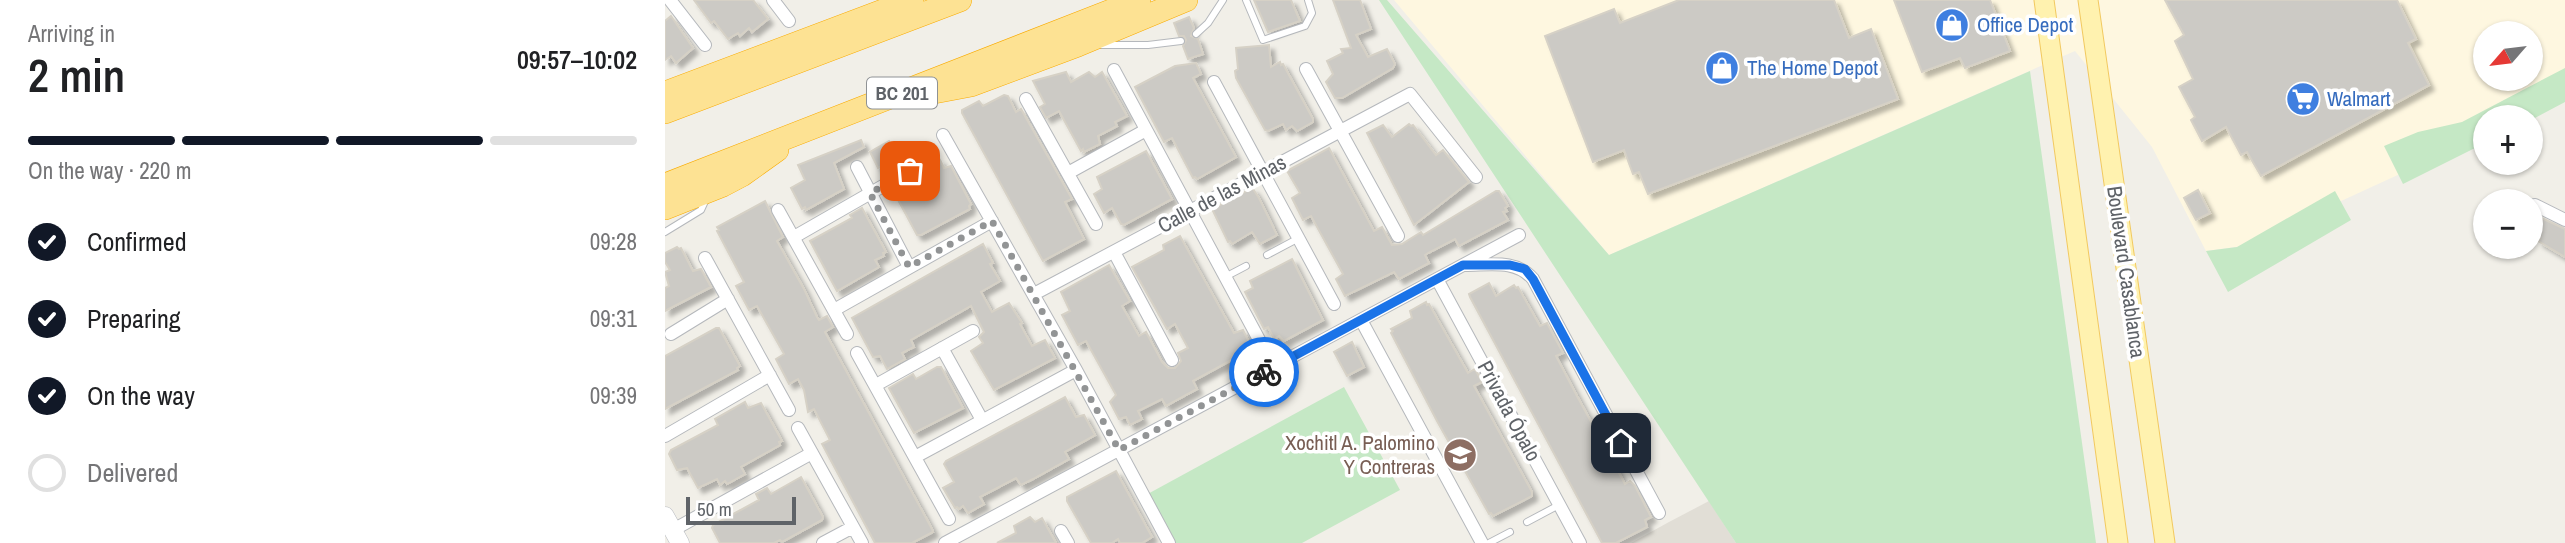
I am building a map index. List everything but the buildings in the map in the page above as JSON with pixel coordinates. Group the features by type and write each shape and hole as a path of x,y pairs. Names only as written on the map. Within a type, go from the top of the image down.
{"highway":[{"path":"665,93 887,4 912,0"},
{"path":"665,112 960,0"},
{"name":"BC 201","path":"665,185 1139,0"},
{"path":"896,96 971,85 1078,45 1186,0"},
{"path":"665,208 742,175 806,130"}],"main road":[{"path":"2044,0 2118,543"},
{"name":"Boulevard Casablanca","path":"2088,0 2165,543"}],"street":[{"path":"670,0 705,45"},
{"path":"773,0 789,21"},
{"path":"1306,69 1398,236"},
{"path":"1114,70 1263,347"},
{"path":"1215,82 1334,304"},
{"name":"Calle de las Minas","path":"1034,294 1410,94 1475,177"},
{"path":"1026,99 1096,224"},
{"path":"1068,173 1146,130"},
{"path":"943,135 1034,294 1170,543"},
{"path":"794,237 930,159"},
{"path":"857,167 909,267"},
{"path":"778,209 847,334"},
{"path":"2543,209 2565,220"},
{"path":"834,310 992,221"},
{"path":"945,543 967,538 1119,450 1519,235"},
{"path":"1114,252 1172,360"},
{"path":"705,258 789,410"},
{"path":"1463,265 1510,265 1525,269 1533,279 1659,513"},
{"name":"Privada Ópalo","path":"1437,279 1580,543"},
{"path":"671,334 728,299"},
{"path":"1361,320 1482,543"},
{"path":"876,385 973,331"},
{"path":"942,348 982,420"},
{"path":"857,353 949,519"},
{"path":"915,457 1076,370"},
{"path":"665,436 770,375"},
{"path":"798,428 862,543"},
{"path":"672,530 812,453"},
{"path":"823,543 853,527"},
{"path":"1061,531 1068,543"}],"lane":[{"path":"1196,34 1208,23 1223,0"},
{"path":"1246,0 1263,40 1305,26 1312,13 1308,0"},
{"path":"1078,45 1148,45 1181,41"},
{"path":"665,232 701,210 708,191"},
{"path":"1267,256 1299,238"},
{"path":"1225,277 1246,266"},
{"path":"1527,522 1559,504"},
{"path":"1489,543 1510,532"}],"shaded area":[{"path":"1394,0 2565,0 2565,98 2536,105 2473,105 2473,141 2243,246 2206,251 2152,147 2075,51 1609,255"},
{"path":"1709,501 1736,543 1631,543 1669,522"}],"green space":[{"path":"1379,0 1387,0 1609,255 2030,71 2096,543 1736,543"},
{"path":"2565,68 2565,102 2543,114 2543,105 2494,105 2521,91 2543,91 2543,80"},
{"path":"2473,116 2473,149 2403,184 2384,146 2418,132 2462,122"},
{"path":"2335,191 2351,220 2228,292 2206,251 2237,247"},
{"path":"1344,387 1400,490 1302,543 1169,543 1144,496"}],"way so far":[{"path":"910,171 870,193 909,267 992,221 1119,450 1264,372"}],"place":[{"name":"Office Depot","path":"1952,25"},
{"name":"The Home Depot","path":"1722,68"},
{"name":"Walmart","path":"2303,99"},
{"name":"Xochitl A. Palomino Y Contreras","path":"1460,455"}],"route":[{"path":"1264,372 1463,265 1510,265 1525,269 1533,279 1621,443"}]}
